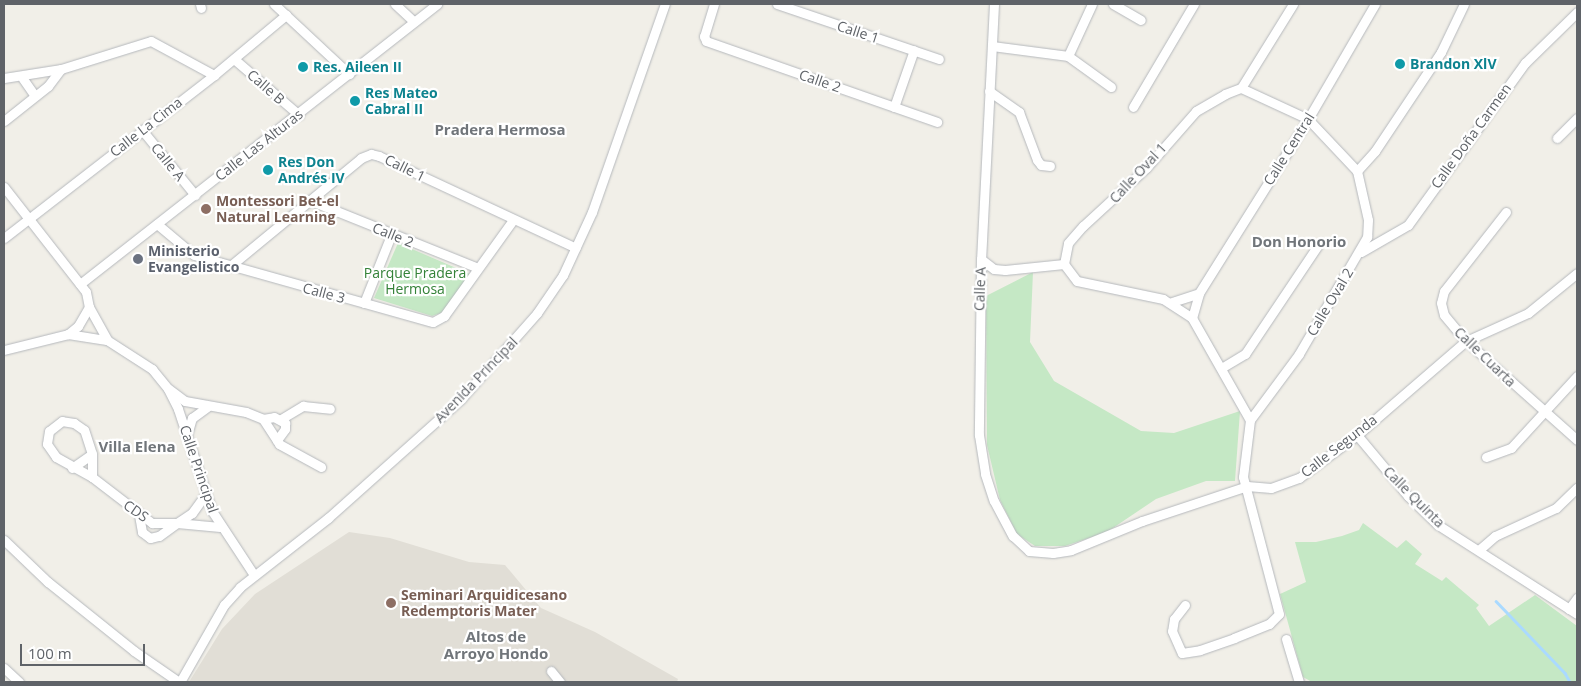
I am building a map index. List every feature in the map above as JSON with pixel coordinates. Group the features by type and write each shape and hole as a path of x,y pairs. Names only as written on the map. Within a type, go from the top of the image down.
{"street":[{"path":"274,4 349,74"},
{"path":"395,4 414,22"},
{"name":"Calle Las Alturas","path":"80,284 299,115 437,4"},
{"name":"Avenida Principal","path":"180,682 224,605 254,575 340,508 461,399 537,313 563,275 607,174 665,4"},
{"name":"Calle 2","path":"714,4 704,38 937,122"},
{"name":"Calle 1","path":"777,4 939,59"},
{"name":"Calle A","path":"994,4 981,259 979,435 985,474 994,501 1007,528 1023,547 1037,554"},
{"path":"1068,56 1092,4"},
{"path":"1113,4 1141,20"},
{"path":"1133,107 1194,4"},
{"path":"1293,4 1241,88 1308,118 1358,171 1375,151 1441,52 1464,4"},
{"name":"Calle Central","path":"1192,318 1199,293 1308,118 1376,4"},
{"name":"Calle Doña Carmen","path":"1361,252 1408,225 1525,63 1577,12"},
{"name":"Calle La Cima","path":"4,238 214,75 286,15"},
{"path":"4,78 61,69 151,41 214,75"},
{"path":"992,46 1068,56 1111,87"},
{"path":"894,107 914,50"},
{"name":"Calle B","path":"234,59 299,115"},
{"path":"4,121 48,86 61,69"},
{"path":"21,76 36,96"},
{"name":"Calle Oval 1","path":"1064,264 1068,244 1146,168 1196,111 1241,88"},
{"path":"989,91 1019,112 1037,160 1050,166"},
{"path":"1557,138 1577,118"},
{"name":"Calle A","path":"142,130 195,195"},
{"name":"Calle 1","path":"229,267 361,158 371,154 379,156 576,248"},
{"name":"Calle Oval 2","path":"1250,420 1299,354 1361,252 1368,220 1358,171"},
{"path":"4,187 80,284 89,307 107,340"},
{"name":"Calle 2","path":"309,200 391,235 478,268"},
{"name":"Calle Cuarta","path":"1506,212 1442,297 1440,303 1444,315 1466,341 1577,440"},
{"name":"Calle 3","path":"157,224 194,255 229,267 433,322 438,320 513,220"},
{"path":"364,303 391,235"},
{"path":"1223,368 1244,354 1318,245"},
{"path":"981,259 994,269 1005,270 1064,264 1077,281 1172,302 1192,318 1223,368 1250,420 1242,467 1280,607 1276,620 1209,647 1182,653 1172,631 1178,610 1185,605"},
{"name":"Calle Segunda","path":"1037,554 1071,550 1142,521 1247,486 1271,488 1299,478 1357,435 1466,341 1528,313 1577,274"},
{"path":"1172,302 1199,293"},
{"path":"68,334 78,326 89,307"},
{"name":"Calle Principal","path":"4,350 68,334 107,340 152,369 168,389 187,436 205,495 220,527 254,575"},
{"path":"1486,457 1511,448 1546,413 1577,376"},
{"path":"168,389 185,401 246,412 263,419 274,417 281,420 285,429 277,440"},
{"path":"187,436 192,418 208,406"},
{"path":"281,420 303,406 330,409"},
{"path":"263,419 277,440 295,454 321,467"},
{"name":"CDS","path":"92,477 92,454 84,430 74,423 62,422 49,431 48,444 56,457 72,468 92,477 139,515 152,522 220,527"},
{"name":"Calle Quinta","path":"1357,435 1408,496 1438,525 1480,549 1577,614"},
{"path":"72,468 92,454"},
{"path":"1480,549 1495,536 1556,508 1577,488"},
{"path":"139,515 142,532 150,538 159,536 192,513 205,495"},
{"path":"4,540 48,582 134,651 180,682"},
{"path":"1569,609 1577,598"},
{"path":"1286,639 1298,682"},
{"path":"4,668 19,682"},
{"path":"551,670 560,682"}],"shaded area":[{"name":"Seminari Arquidicesano Redemptoris Mater","path":"349,532 390,538 469,562 505,565 541,608 595,632 678,679 677,682 189,682 222,629 255,594"}],"green space":[{"name":"Parque Pradera Hermosa","path":"398,243 470,274 444,312 432,316 374,298"},
{"path":"1033,272 1030,342 1054,381 1141,431 1174,433 1240,411 1235,481 1206,481 1156,499 1107,532 1065,546 1035,546 1017,534 1000,500 987,445 986,296"},
{"path":"1363,523 1397,548 1406,540 1422,554 1415,564 1442,581 1446,577 1479,605 1476,608 1489,626 1535,595 1577,626 1577,682 1312,682 1303,677 1280,594 1306,582 1295,542 1316,542 1342,536 1359,530"}],"waterway":[{"path":"1496,601 1565,673 1570,682"}],"place":[{"name":"Brandon XlV","path":"1400,64"},
{"name":"Res. Aileen II","path":"303,67"},
{"name":"Res Mateo Cabral II","path":"355,101"},
{"name":"Res Don Andrés IV","path":"268,170"},
{"name":"Montessori Bet-el Natural Learning","path":"206,209"},
{"name":"Ministerio Evangelistico","path":"138,259"},
{"name":"Seminari Arquidicesano Redemptoris Mater","path":"391,603"}],"district":[{"name":"Pradera Hermosa","path":"500,130"},
{"name":"Don Honorio","path":"1299,242"},
{"name":"Villa Elena","path":"137,447"},
{"name":"Altos de Arroyo Hondo","path":"496,644"}]}
